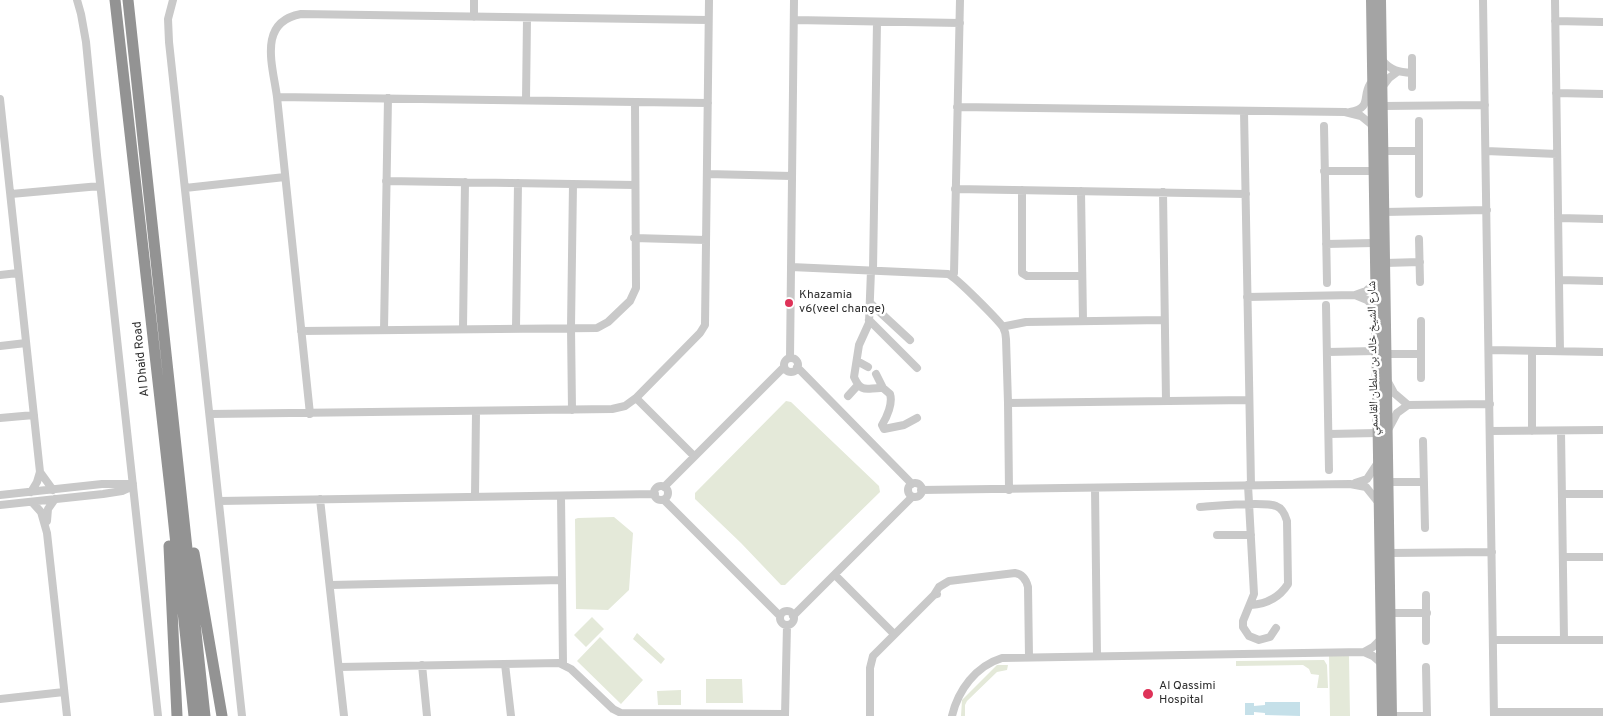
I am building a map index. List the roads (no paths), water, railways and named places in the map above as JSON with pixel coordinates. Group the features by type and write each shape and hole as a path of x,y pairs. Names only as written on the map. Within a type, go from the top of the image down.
{"highway":[{"path":"108,0 116,47 123,72"},
{"name":"Al Dhaid Road","path":"114,0 194,716"},
{"name":"Al Dhaid Road","path":"128,0 205,716"},
{"path":"134,50 135,0"},
{"path":"171,497 168,530 177,716"},
{"path":"183,516 192,541 222,716"}],"main road":[{"name":"شارع الشيخ خالد بن سلطان القاسمي","path":"1371,0 1376,309 1388,381 1392,716"},
{"name":"شارع الشيخ خالد بن سلطان القاسمي","path":"1381,0 1385,263 1377,433 1382,716"},
{"path":"1381,624 1384,630 1386,647 1391,649"}],"street":[{"path":"77,0 86,42 158,716"},
{"path":"173,0 168,19 168,34 242,716"},
{"path":"474,0 474,17"},
{"path":"210,414 616,409 636,398 703,329 706,320 708,0"},
{"path":"790,358 794,0"},
{"path":"954,272 956,107 960,0"},
{"path":"1483,0 1494,714 1603,712"},
{"path":"1555,0 1560,351"},
{"path":"310,414 270,42 287,19 296,15 314,14 708,20"},
{"path":"526,100 527,18"},
{"path":"794,20 960,23"},
{"path":"1555,21 1603,22"},
{"path":"877,22 872,270 869,325 859,345 853,375 858,385 867,390 882,388"},
{"path":"1412,58 1412,87"},
{"path":"1382,60 1397,72 1412,73"},
{"path":"1383,86 1397,72"},
{"path":"956,107 1347,112 1356,111 1365,104 1368,88 1372,83"},
{"path":"1556,93 1603,94"},
{"path":"276,97 708,103"},
{"path":"384,330 388,98"},
{"path":"0,99 40,472 31,492"},
{"path":"302,331 601,327 634,295 636,284 634,275 635,102"},
{"path":"1382,106 1485,105"},
{"path":"1244,111 1249,505 1254,594 1243,621 1243,627 1248,636 1259,640 1265,640 1274,633 1276,628"},
{"path":"1347,112 1362,116 1372,125"},
{"path":"1419,121 1419,194"},
{"path":"1324,126 1327,283"},
{"path":"1383,151 1419,151"},
{"path":"1486,152 1557,154"},
{"path":"1324,171 1373,171"},
{"path":"707,174 792,176"},
{"path":"185,188 285,177"},
{"path":"386,180 635,184"},
{"path":"463,328 464,182"},
{"path":"516,328 518,183"},
{"path":"572,410 573,184"},
{"path":"10,194 100,186"},
{"path":"956,189 1246,194"},
{"path":"1022,190 1022,273 1027,276 1082,276"},
{"path":"1081,191 1083,321"},
{"path":"1163,192 1166,401"},
{"path":"1384,212 1486,210"},
{"path":"1558,218 1603,219"},
{"path":"634,238 706,240"},
{"path":"1420,239 1420,282"},
{"path":"1326,244 1374,243"},
{"path":"1385,263 1420,262"},
{"path":"791,267 934,272 951,274 961,284 1004,330 1006,339 1009,490"},
{"path":"934,272 947,270 954,272 958,275 961,284"},
{"path":"0,275 18,273"},
{"path":"1559,280 1603,281"},
{"path":"1355,296 1366,291 1375,283"},
{"path":"1247,297 1355,296 1367,300 1376,309"},
{"path":"870,303 910,340"},
{"path":"1326,305 1329,470"},
{"path":"992,316 1006,326 1008,334 1006,339"},
{"path":"869,320 917,368"},
{"path":"1006,326 1026,322 1164,320"},
{"path":"1421,322 1422,378"},
{"path":"0,346 26,343"},
{"path":"1489,350 1603,352"},
{"path":"1532,351 1532,431"},
{"path":"1327,352 1421,354"},
{"path":"655,494 657,488 664,487 784,367 785,361 790,358"},
{"path":"790,358 795,360 797,367 912,484 918,485 921,490"},
{"path":"857,361 868,367"},
{"path":"784,367 790,372 797,367"},
{"path":"876,374 882,388 890,394 892,401 882,428 886,430 904,426 917,418"},
{"path":"1388,381 1394,393 1408,405"},
{"path":"848,396 858,385"},
{"path":"636,398 694,456"},
{"path":"1008,403 1249,400"},
{"path":"1389,430 1397,413 1408,405 1490,404"},
{"path":"476,412 476,496"},
{"path":"0,418 34,415"},
{"path":"1490,431 1603,430"},
{"path":"1561,431 1564,640"},
{"path":"1329,434 1377,433"},
{"path":"1423,441 1424,528"},
{"path":"1350,484 1367,479 1378,463"},
{"path":"103,484 120,479 128,473 131,467"},
{"path":"40,472 53,490"},
{"path":"1389,482 1424,482"},
{"path":"103,484 103,494"},
{"path":"0,495 103,484 133,485"},
{"path":"912,484 908,489 912,497"},
{"path":"921,490 1350,484 1366,487 1378,502"},
{"path":"0,506 122,491 133,485"},
{"path":"664,487 668,494 664,500"},
{"path":"1095,488 1097,656"},
{"path":"787,625 792,622 793,616 921,490"},
{"path":"103,494 123,495 135,502"},
{"path":"219,501 655,494"},
{"path":"655,494 658,499 664,500 780,616 781,622 787,625"},
{"path":"1563,494 1603,494"},
{"path":"561,496 563,664"},
{"path":"55,499 47,512 47,533 67,716"},
{"path":"320,499 344,716"},
{"path":"32,502 41,512 47,533"},
{"path":"1200,507 1270,504 1276,506 1285,514 1287,521 1289,577 1286,587 1271,600 1263,604 1251,604"},
{"path":"1217,535 1251,535"},
{"path":"1390,553 1492,552"},
{"path":"1563,557 1603,557"},
{"path":"870,716 871,660 875,652 942,585 949,581 1018,574 1024,578 1028,587 1029,656"},
{"path":"835,576 894,634"},
{"path":"330,585 562,580"},
{"path":"1426,595 1426,641"},
{"path":"780,616 788,612 793,616"},
{"path":"1391,613 1426,613"},
{"path":"339,667 563,664 571,669 617,714 785,715 787,625"},
{"path":"1364,652 1381,640"},
{"path":"1493,640 1603,640"},
{"path":"952,716 952,698 980,670 997,659 1029,656 1364,652 1374,656 1381,663"},
{"path":"505,664 511,716"},
{"path":"422,666 427,716"},
{"path":"1397,716 1427,716 1426,667"},
{"path":"0,699 64,692"}],"water":[{"path":"1265,702 1300,702 1300,716 1265,715 1265,713 1254,712 1254,715 1245,715 1245,703 1254,703 1254,706 1265,705"}],"place":[{"name":"Khazamia v6(veel change)","path":"789,303"},
{"name":"Al Qassimi Hospital","path":"1148,694"}]}
